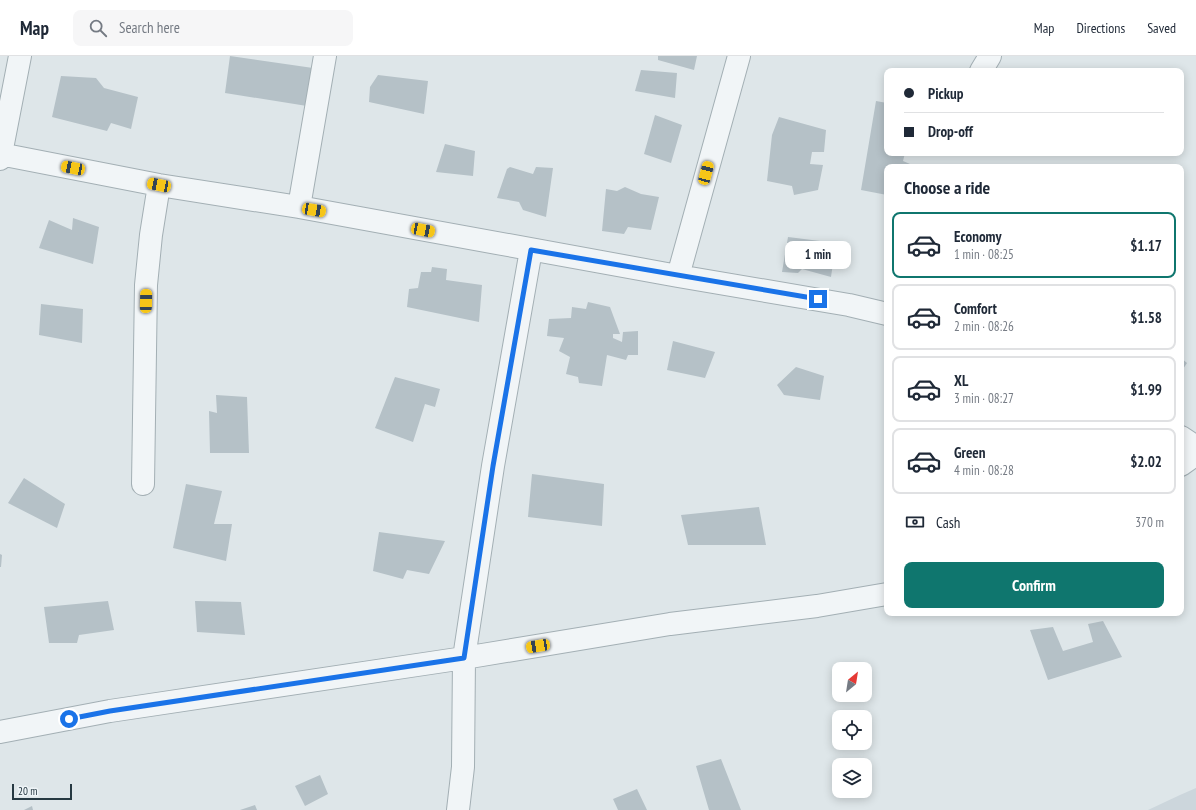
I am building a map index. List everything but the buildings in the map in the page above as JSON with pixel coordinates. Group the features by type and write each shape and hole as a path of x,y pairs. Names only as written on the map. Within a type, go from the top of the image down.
{"street":[{"path":"20,56 0,156 159,185 299,207 678,276 849,304 884,313"},
{"path":"299,207 325,56"},
{"path":"678,276 739,56"},
{"path":"984,68 990,56"},
{"path":"142,484 146,285 151,235 159,185"},
{"path":"458,810 463,767 464,658 493,466 531,250"},
{"path":"1184,439 1196,447"},
{"path":"1184,463 1196,454"},
{"path":"0,732 110,711 464,658 670,624 817,606 884,595"}],"shaded area":[{"path":"1196,788 1196,810 1148,810 1180,795"}],"route":[{"path":"69,719 110,711 464,658 493,466 531,250 818,299"}]}
